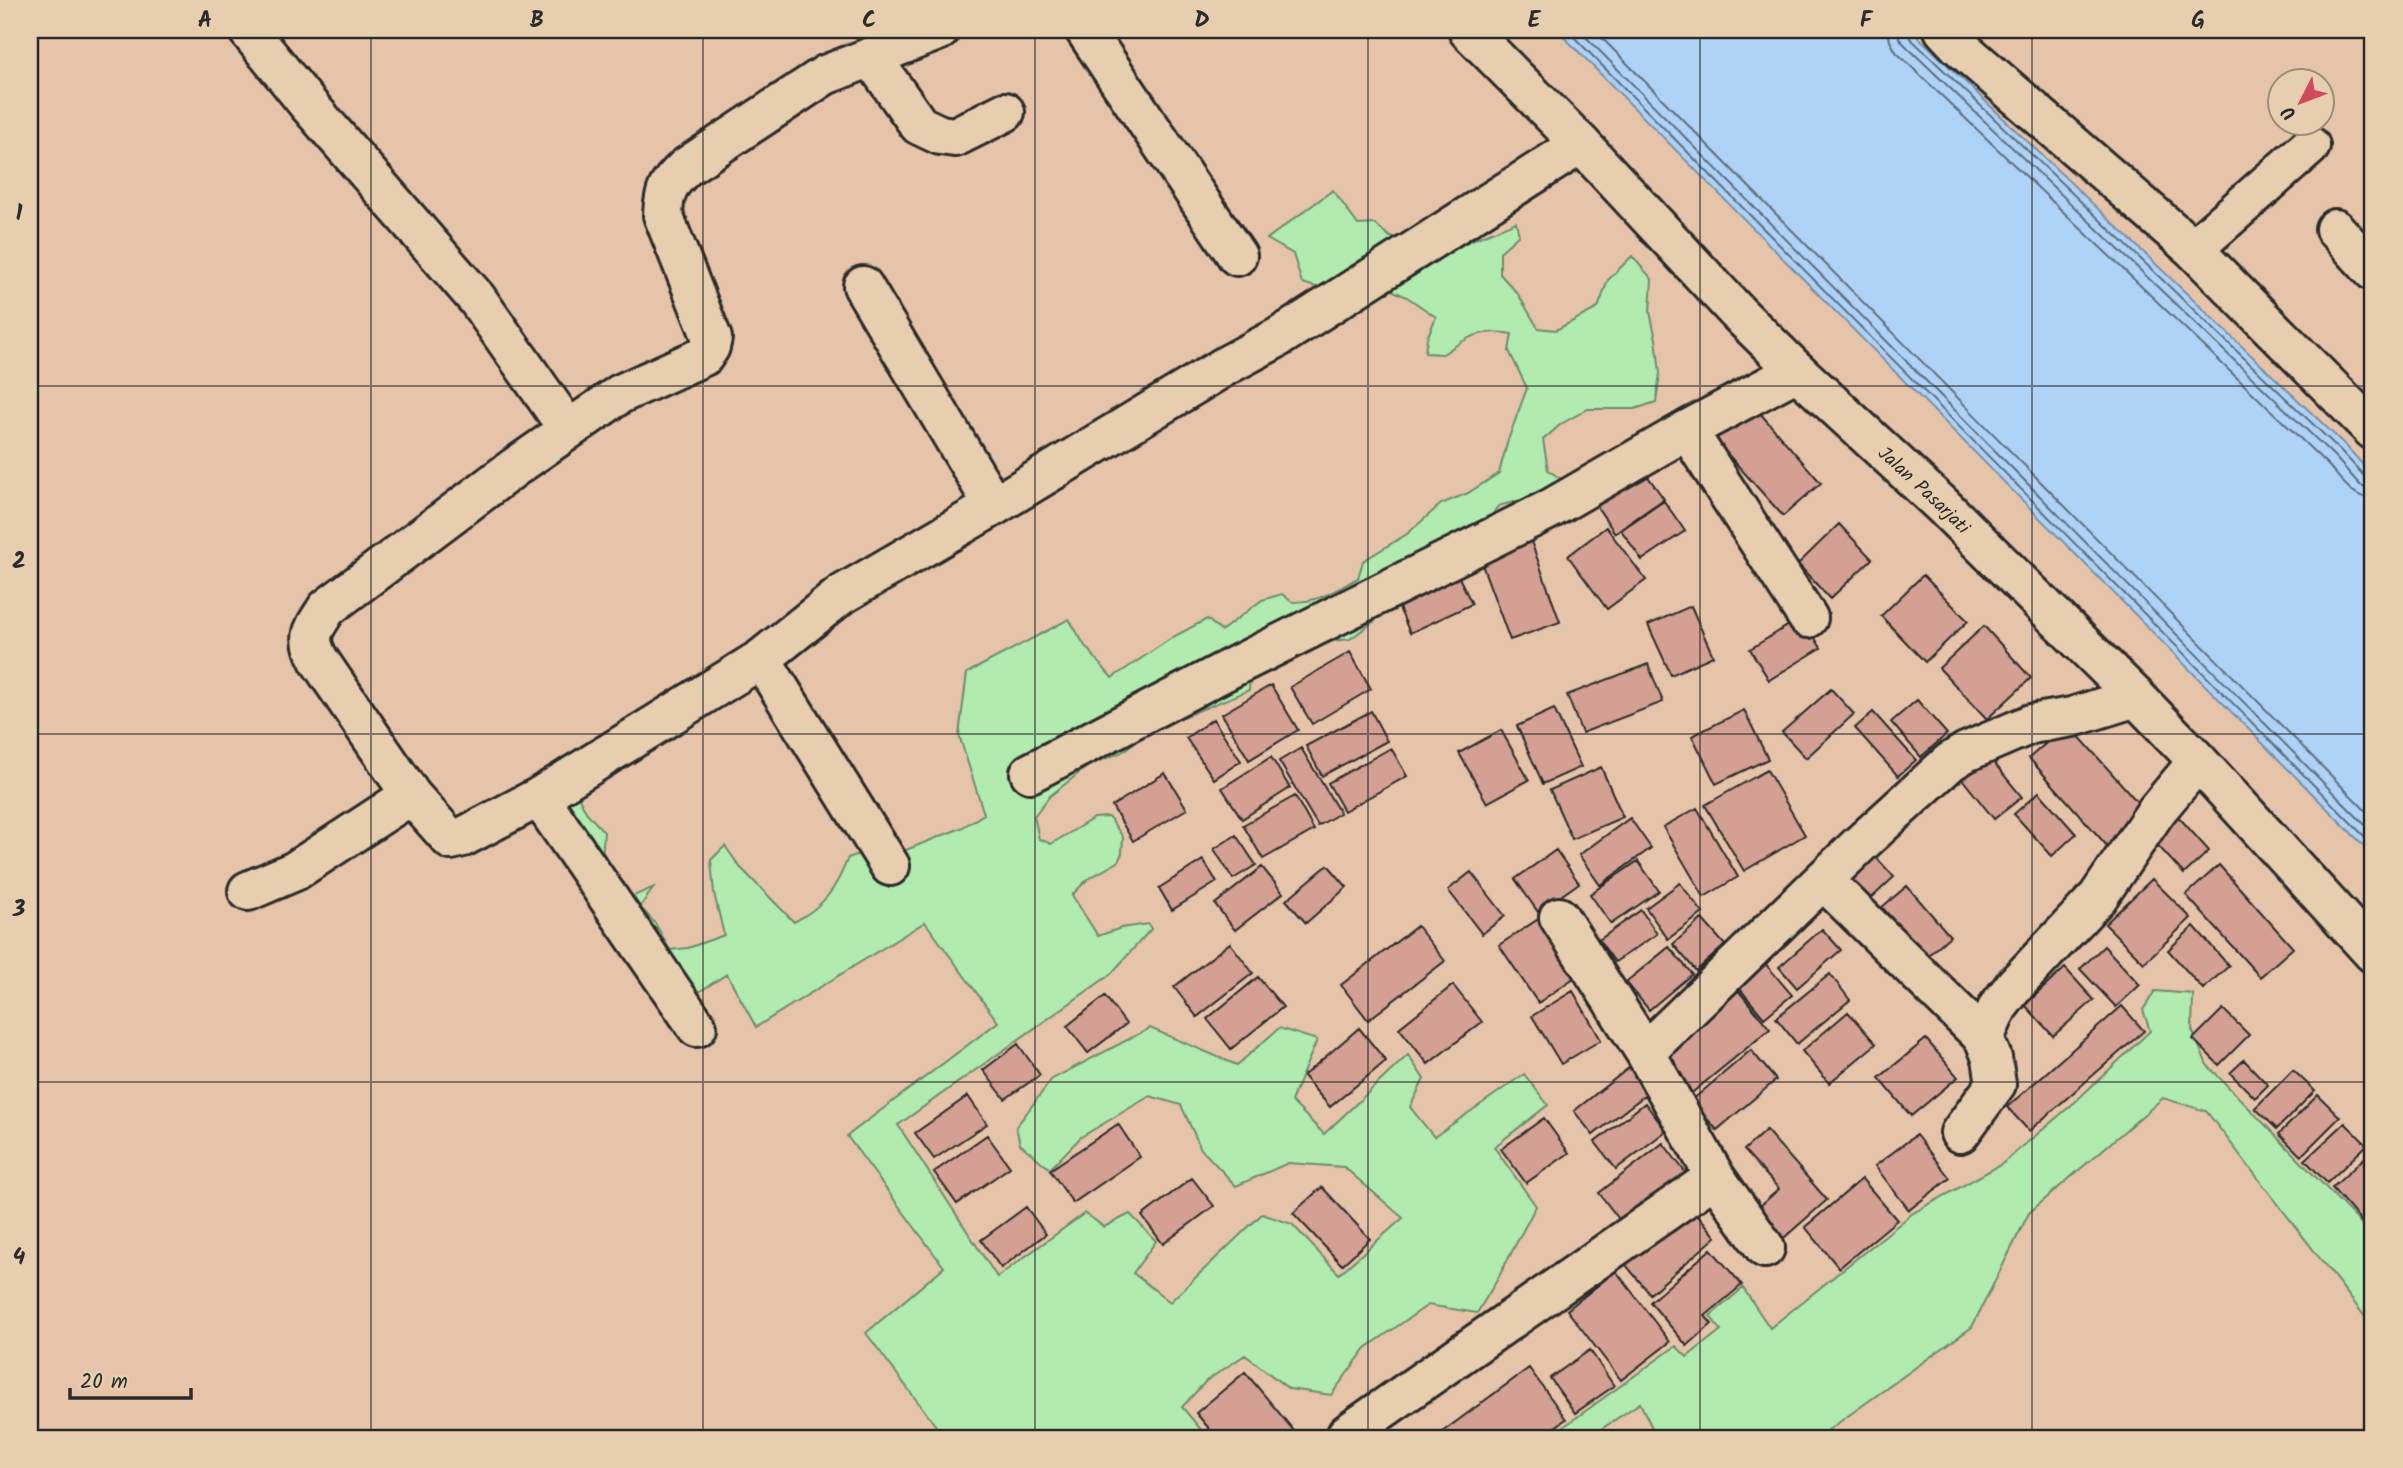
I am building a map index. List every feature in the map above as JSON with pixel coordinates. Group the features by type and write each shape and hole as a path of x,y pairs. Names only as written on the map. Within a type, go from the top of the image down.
{"street":[{"path":"248,30 477,299 568,429"},
{"path":"940,30 825,75 686,167 670,181 664,196 663,215 712,338 704,356 620,394 568,429 327,608 312,631 312,646 319,660 411,795 451,840 463,837 539,797 761,659 841,595 995,506 1227,365 1279,337 1581,144"},
{"path":"1085,30 1237,256"},
{"name":"Jalan Pasarjati","path":"1468,30 1581,144 1738,313 1942,505 2136,697 2373,953"},
{"path":"1944,30 1959,46 2193,248 2373,430"},
{"path":"872,58 919,125 940,135 955,137 1005,113"},
{"path":"2193,248 2310,146"},
{"path":"2335,229 2373,271"},
{"path":"863,286 995,506"},
{"path":"1030,774 1231,668 1550,509 1687,430 1797,371"},
{"path":"1687,430 1808,618"},
{"path":"761,659 890,866"},
{"path":"1645,1052 1950,762 1966,752 2031,724 2072,717 2136,697"},
{"path":"1984,1038 1998,1007 2015,985 2098,897 2157,810 2198,761"},
{"path":"248,891 295,871 411,795"},
{"path":"539,797 697,1027"},
{"path":"1823,880 1984,1038 1992,1058 1996,1084 1960,1133"},
{"path":"1559,917 1645,1052 1715,1177 1765,1248"},
{"path":"1347,1434 1715,1177"}],"green space":[{"path":"1333,190 1358,225 1375,224 1390,237 1442,236 1450,249 1516,222 1519,235 1500,252 1500,274 1518,294 1538,328 1556,330 1598,308 1608,280 1632,256 1652,279 1650,312 1660,373 1656,402 1635,409 1588,409 1561,424 1543,440 1548,470 1561,479 1543,494 1498,506 1475,540 1387,603 1376,620 1350,639 1333,641 1287,657 1250,676 1249,690 1149,731 1122,752 1088,766 1050,796 1034,816 1039,839 1051,844 1094,818 1109,817 1123,837 1122,853 1118,862 1088,879 1072,895 1098,936 1121,928 1149,924 1151,929 1111,974 898,1125 997,1277 1085,1213 1104,1227 1130,1214 1156,1241 1133,1273 1170,1302 1262,1214 1292,1224 1339,1274 1403,1218 1344,1167 1288,1163 1236,1186 1201,1149 1181,1105 1150,1096 1081,1137 1050,1169 1020,1144 1016,1127 1052,1079 1150,1028 1237,1065 1279,1028 1317,1040 1291,1101 1324,1134 1408,1055 1424,1079 1410,1107 1434,1137 1524,1074 1548,1105 1494,1147 1536,1206 1477,1313 1428,1305 1366,1348 1331,1395 1289,1389 1245,1355 1206,1381 1182,1407 1208,1438 945,1438 866,1333 944,1267 847,1136 998,1022 925,922 756,1027 727,974 663,1015 650,988 536,795 568,775 586,812 604,832 601,871 620,902 654,887 640,907 655,923 670,950 688,948 724,935 714,893 711,860 725,846 740,867 794,922 822,903 839,878 848,858 869,850 896,854 961,828 984,814 959,735 967,673 1069,619 1085,646 1112,678 1173,637 1207,619 1221,631 1262,600 1282,594 1292,602 1302,602 1334,591 1358,578 1363,561 1407,534 1441,504 1468,493 1499,473 1527,388 1509,351 1512,334 1483,333 1467,339 1443,354 1425,353 1427,338 1436,317 1407,297 1379,284 1330,291 1302,283 1293,254 1267,239"},
{"path":"2155,991 2193,994 2192,1030 2207,1065 2373,1236 2373,1327 2206,1111 2163,1098 2029,1213 1972,1327 1817,1438 1657,1438 1640,1403 1588,1438 1548,1438 1676,1346 1687,1357 1721,1330 1710,1316 1743,1288 1770,1328 1913,1213 2002,1164 2075,1102 2150,1031 2143,1010"}],"water":[{"path":"1557,30 1911,30 2345,445 2373,476 2373,855"}],"building":[{"path":"1753,405 1821,483 1783,516 1715,440"},
{"path":"1639,464 1664,499 1615,533 1591,498"},
{"path":"1664,501 1685,531 1642,560 1621,530"},
{"path":"1839,524 1872,559 1830,599 1798,564"},
{"path":"1606,527 1646,580 1607,609 1568,556"},
{"path":"1528,533 1560,622 1510,640 1477,551"},
{"path":"1452,563 1472,604 1410,633 1392,592"},
{"path":"1923,575 1968,621 1925,662 1881,616"},
{"path":"1691,606 1713,656 1671,675 1648,625"},
{"path":"1802,617 1821,648 1769,680 1750,649"},
{"path":"1984,626 2031,678 1987,719 1939,668"},
{"path":"1350,652 1371,689 1312,724 1290,687"},
{"path":"1648,664 1663,702 1582,733 1567,695"},
{"path":"1271,685 1298,730 1249,760 1222,714"},
{"path":"1831,689 1854,714 1806,758 1782,732"},
{"path":"1917,700 1947,734 1921,757 1891,722"},
{"path":"1554,709 1581,767 1543,784 1517,726"},
{"path":"1744,710 1768,759 1716,784 1692,736"},
{"path":"1371,711 1387,741 1322,776 1306,746"},
{"path":"1873,712 1916,760 1898,776 1855,728"},
{"path":"1213,719 1241,761 1214,779 1186,738"},
{"path":"2068,724 2148,814 2109,848 2029,758"},
{"path":"1501,730 1529,780 1487,803 1459,753"},
{"path":"1301,748 1340,813 1318,826 1279,761"},
{"path":"1391,748 1407,776 1344,811 1328,783"},
{"path":"1986,753 2022,797 1994,819 1959,775"},
{"path":"1271,757 1290,788 1242,819 1222,788"},
{"path":"1601,767 1623,817 1572,839 1550,790"},
{"path":"1767,770 1805,835 1744,871 1705,805"},
{"path":"1165,773 1187,809 1133,841 1112,806"},
{"path":"2039,792 2076,834 2052,856 2014,814"},
{"path":"1295,796 1314,830 1263,859 1243,825"},
{"path":"1697,808 1738,877 1704,897 1663,827"},
{"path":"2176,814 2209,851 2184,874 2150,837"},
{"path":"1630,818 1651,848 1600,885 1579,855"},
{"path":"1236,835 1256,865 1233,879 1214,849"},
{"path":"1556,850 1579,883 1538,912 1515,879"},
{"path":"1873,854 1894,877 1865,904 1843,881"},
{"path":"1203,860 1217,882 1172,910 1159,888"},
{"path":"1638,861 1659,891 1611,924 1590,894"},
{"path":"1328,865 1347,887 1306,923 1286,900"},
{"path":"2219,865 2293,948 2260,977 2186,895"},
{"path":"1262,867 1283,893 1235,930 1215,904"},
{"path":"1471,872 1505,916 1482,934 1448,890"},
{"path":"2152,879 2191,918 2144,963 2105,924"},
{"path":"1680,883 1703,913 1668,939 1646,908"},
{"path":"1907,886 1950,936 1925,958 1882,907"},
{"path":"1641,910 1657,934 1615,962 1599,940"},
{"path":"1540,918 1578,975 1538,1003 1499,945"},
{"path":"1702,919 1725,945 1696,971 1673,944"},
{"path":"1417,926 1445,961 1368,1020 1341,985"},
{"path":"2194,926 2229,966 2203,989 2168,950"},
{"path":"1822,929 1841,950 1797,988 1779,967"},
{"path":"1230,943 1253,973 1197,1017 1174,987"},
{"path":"2104,946 2140,985 2116,1007 2080,969"},
{"path":"1669,947 1692,974 1649,1010 1626,982"},
{"path":"1757,954 1792,995 1764,1018 1730,977"},
{"path":"2065,968 2094,1000 2053,1036 2025,1005"},
{"path":"1830,974 1850,1000 1797,1044 1776,1018"},
{"path":"1258,977 1283,1007 1231,1049 1207,1019"},
{"path":"1453,985 1482,1022 1428,1064 1399,1028"},
{"path":"1737,989 1770,1029 1688,1096 1655,1057"},
{"path":"1573,991 1601,1040 1561,1064 1532,1016"},
{"path":"1105,996 1126,1024 1088,1053 1067,1026"},
{"path":"2122,1006 2144,1031 2029,1131 2007,1107"},
{"path":"2223,1009 2249,1035 2219,1065 2193,1039"},
{"path":"1848,1012 1876,1044 1829,1083 1802,1051"},
{"path":"1359,1028 1386,1061 1330,1107 1303,1076"},
{"path":"1926,1039 1958,1077 1911,1116 1879,1078"},
{"path":"1018,1044 1040,1075 1005,1099 983,1070"},
{"path":"1751,1050 1776,1080 1717,1130 1691,1101"},
{"path":"2244,1060 2268,1085 2255,1098 2230,1073"},
{"path":"1630,1067 1649,1092 1593,1135 1574,1111"},
{"path":"2293,1070 2315,1091 2277,1129 2255,1108"},
{"path":"2318,1095 2340,1117 2301,1156 2279,1134"},
{"path":"968,1096 987,1124 934,1159 915,1133"},
{"path":"1645,1103 1666,1131 1616,1169 1595,1142"},
{"path":"1544,1118 1569,1153 1526,1183 1501,1149"},
{"path":"2345,1123 2367,1145 2327,1183 2305,1160"},
{"path":"1118,1124 1140,1157 1073,1203 1050,1170"},
{"path":"1766,1130 1827,1200 1777,1244 1750,1215 1779,1189 1744,1150"},
{"path":"987,1135 1010,1167 957,1204 934,1172"},
{"path":"1916,1135 1950,1178 1909,1210 1875,1166"},
{"path":"1663,1143 1689,1177 1625,1227 1599,1193"},
{"path":"2373,1150 2373,1226 2369,1230 2332,1188"},
{"path":"1192,1178 1214,1206 1163,1244 1142,1216"},
{"path":"1862,1179 1897,1220 1839,1268 1805,1227"},
{"path":"1322,1187 1370,1239 1342,1265 1293,1213"},
{"path":"1688,1203 1716,1237 1650,1294 1621,1259"},
{"path":"1026,1207 1046,1234 1001,1268 981,1240"},
{"path":"1711,1249 1742,1285 1705,1316 1712,1324 1687,1346 1650,1302"},
{"path":"1616,1271 1670,1342 1621,1380 1567,1310"},
{"path":"1590,1350 1614,1386 1575,1413 1550,1378"},
{"path":"1529,1368 1566,1419 1540,1438 1434,1438"},
{"path":"1245,1372 1300,1438 1217,1438 1196,1413"}]}
